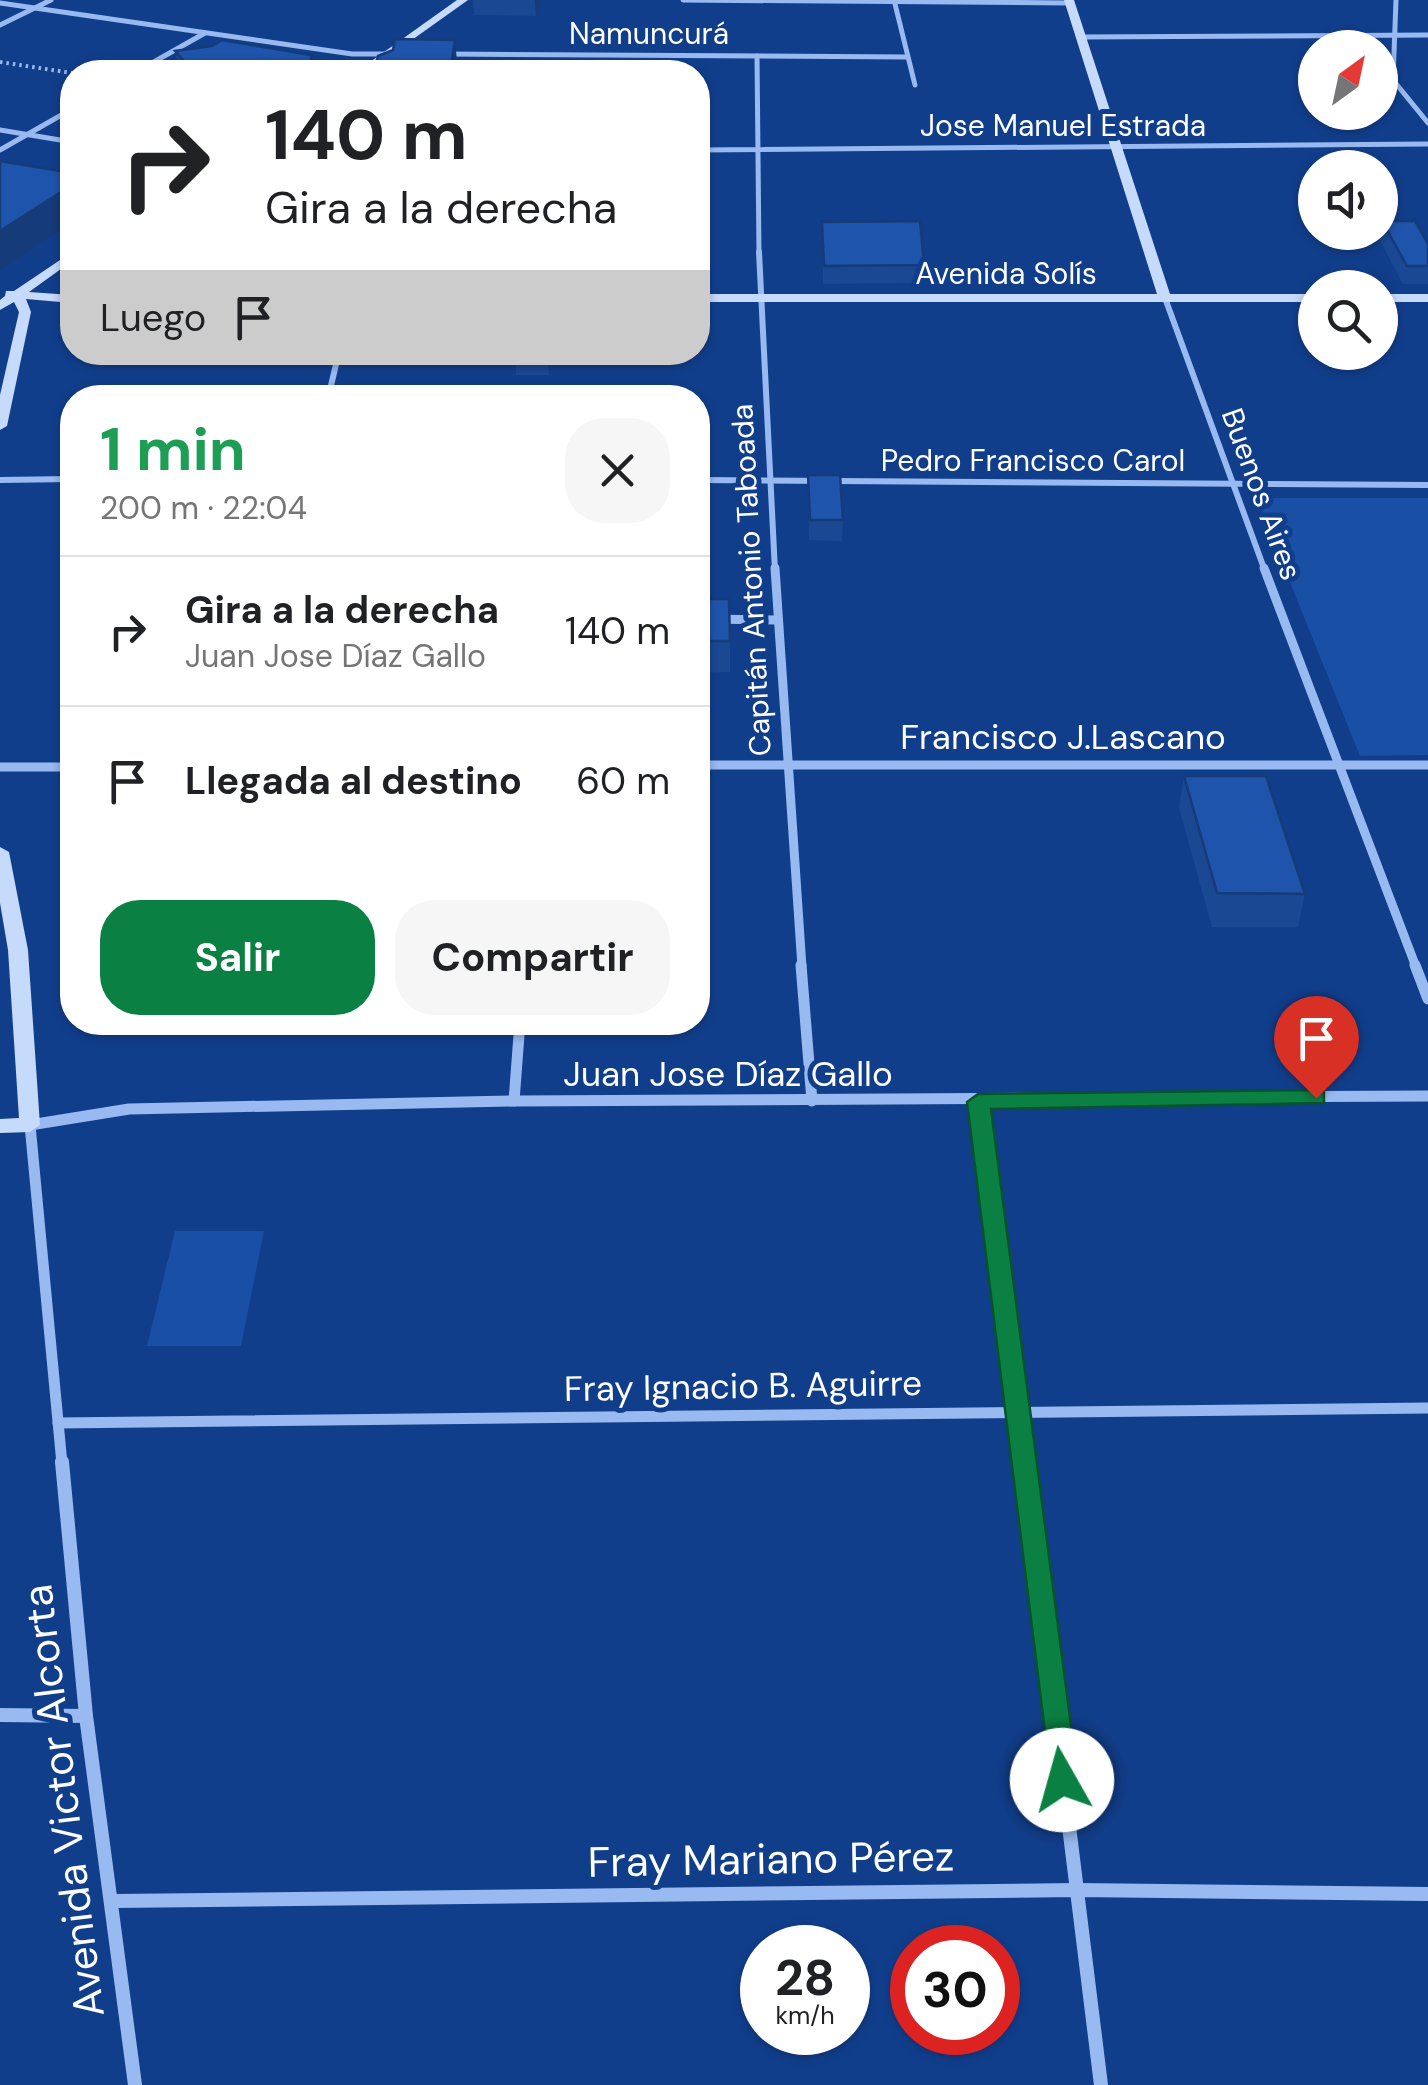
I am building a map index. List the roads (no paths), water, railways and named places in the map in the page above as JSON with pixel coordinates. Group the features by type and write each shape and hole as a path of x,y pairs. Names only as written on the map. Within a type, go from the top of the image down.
{"main road":[{"path":"385,60 464,0"},
{"name":"Buenos Aires","path":"1068,2 1165,298"},
{"path":"0,306 60,264"},
{"path":"0,291 60,299"},
{"path":"0,426 25,312 17,294"},
{"name":"Avenida Solís","path":"710,298 1298,298"},
{"path":"1398,298 1428,298"},
{"name":"Avenida Victor Alcorta","path":"0,852 30,1125"},
{"path":"0,1126 30,1125"}],"street":[{"path":"0,25 51,0"},
{"path":"682,0 1068,2"},
{"path":"1396,0 1396,30"},
{"path":"894,1 915,85"},
{"path":"0,3 352,54 397,54"},
{"path":"157,60 204,34"},
{"path":"1398,35 1428,35"},
{"path":"1080,37 1298,36"},
{"name":"Namuncurá","path":"434,54 907,57"},
{"name":"Capitán Antonio Taboada","path":"758,56 760,298 776,620 812,1101"},
{"path":"1398,93 1428,123"},
{"path":"0,150 60,116"},
{"path":"0,130 60,140"},
{"name":"Jose Manuel Estrada","path":"710,150 1428,144"},
{"name":"Buenos Aires","path":"1165,298 1336,764 1428,999"},
{"path":"0,353 16,352"},
{"path":"0,480 60,480"},
{"name":"Pedro Francisco Carol","path":"710,480 1428,485"},
{"path":"710,619 776,620"},
{"name":"Francisco J.Lascano","path":"710,765 1428,765"},
{"path":"0,767 60,767"},
{"path":"514,1101 519,1035"},
{"name":"Juan Jose Díaz Gallo","path":"30,1125 65,1116 129,1109 514,1101 978,1102 1428,1096"},
{"path":"978,1102 1101,2085"},
{"name":"Avenida Victor Alcorta","path":"30,1125 86,1716 114,1901 135,2085"},
{"name":"Fray Ignacio B. Aguirre","path":"58,1423 1014,1409 1428,1408"},
{"path":"0,1715 86,1716"},
{"name":"Fray Mariano Pérez","path":"114,1901 1077,1890 1428,1894"}]}
